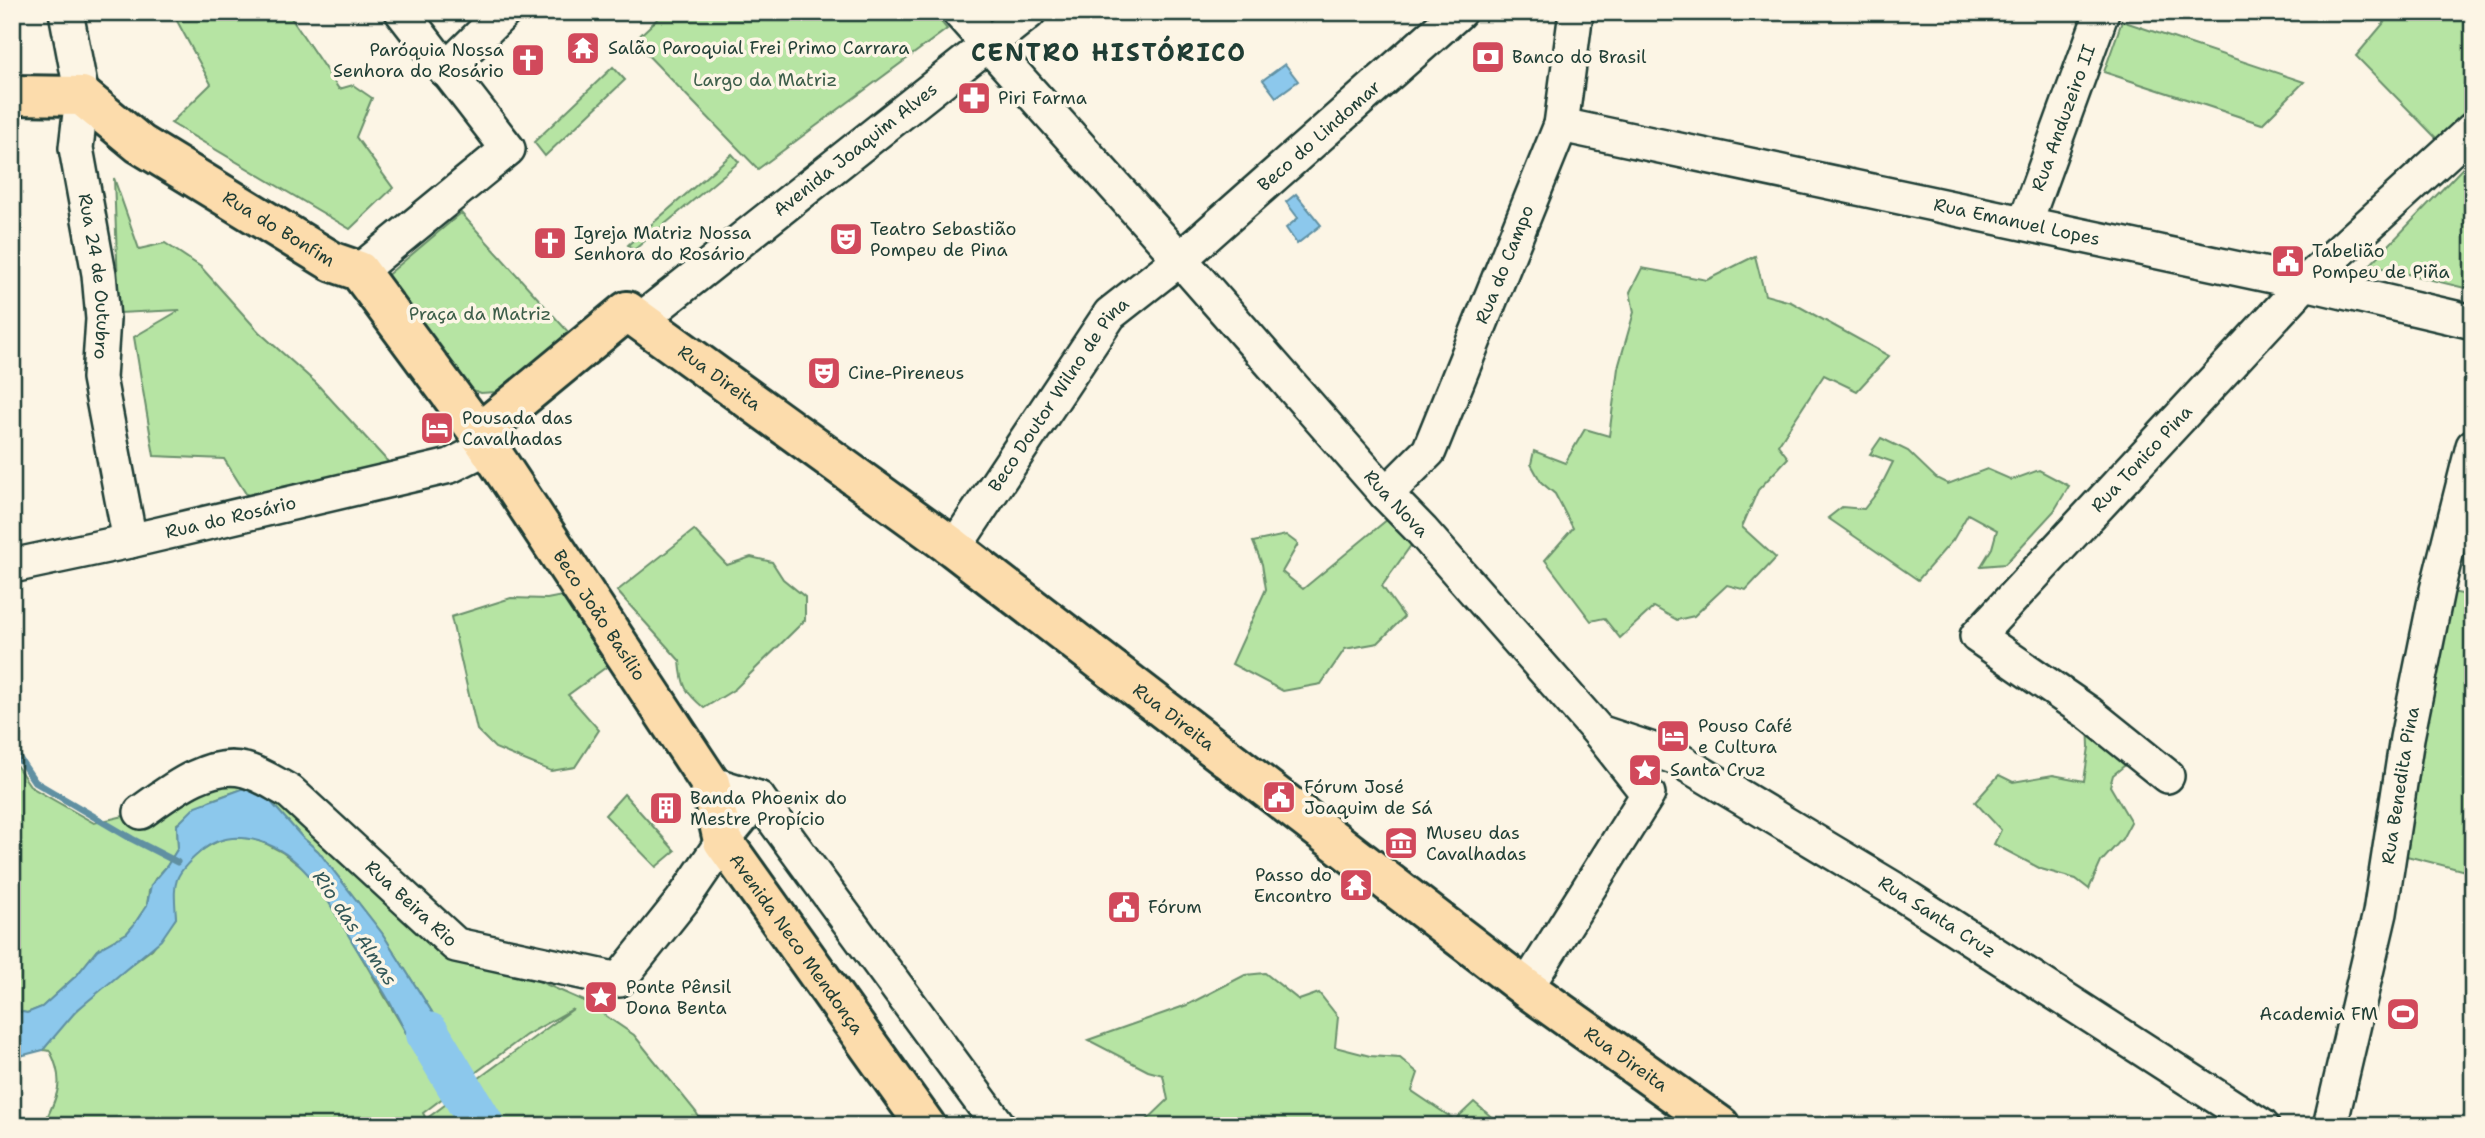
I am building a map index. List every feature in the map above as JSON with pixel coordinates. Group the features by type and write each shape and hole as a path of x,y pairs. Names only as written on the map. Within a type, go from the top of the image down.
{"main road":[{"path":"12,95 82,96"},
{"name":"Rua do Bonfim","path":"82,96 140,144 333,262 359,271"},
{"path":"359,271 484,440"},
{"name":"Avenida Joaquim Alves","path":"484,440 633,316"},
{"name":"Rua Direita","path":"633,316 954,548 1526,988 1720,1126"},
{"name":"Beco João Basílio","path":"484,440 710,783"},
{"name":"Avenida Neco Mendonça","path":"710,783 723,841 926,1126"}],"street":[{"name":"Rua 24 de Outubro","path":"66,12 82,96 76,148 99,274 103,319 99,378 130,541"},
{"path":"359,271 508,149 402,12"},
{"path":"445,70 504,12"},
{"name":"Avenida Joaquim Alves","path":"633,316 849,144 979,25 1029,12"},
{"name":"Beco do Lindomar","path":"1180,259 1459,12"},
{"name":"Rua Anduzeiro II","path":"2025,223 2102,12"},
{"name":"Rua do Campo","path":"1386,494 1429,451 1561,125 1571,16"},
{"name":"Rua Nova","path":"979,25 1386,494 1422,531 1599,732 1648,794"},
{"name":"Rua Emanuel Lopes","path":"1561,125 2305,283 2473,322"},
{"name":"Rua Tonico Pina","path":"2167,776 2091,714 1977,636 2305,283 2473,130"},
{"name":"Beco Doutor Wilno de Pina","path":"954,548 1110,314 1180,259"},
{"name":"Rua do Rosário","path":"12,566 450,466 484,440"},
{"name":"Rua Benedita Pina","path":"2330,1126 2380,913 2407,738 2437,590 2473,446"},
{"name":"Rua Santa Cruz","path":"1599,732 1674,757 1894,889 2262,1126"},
{"path":"1526,988 1674,757"},
{"name":"Rua Beira Rio","path":"141,812 170,791 217,768 244,769 261,775 299,800 456,945 619,980 682,901 723,841 758,798"},
{"path":"710,783 758,798 999,1126"}],"green space":[{"path":"185,12 287,12 339,89 353,85 372,98 356,137 393,188 350,229 171,123 211,84 176,19"},
{"name":"Largo da Matriz","path":"665,12 933,12 947,29 758,169 634,41"},
{"path":"2393,12 2473,12 2473,114 2442,144 2356,56"},
{"path":"2122,21 2304,82 2262,124 2104,72"},
{"path":"613,67 625,80 545,156 534,142"},
{"path":"732,154 739,162 634,250 628,245"},
{"path":"2473,157 2473,290 2370,265"},
{"path":"114,178 139,249 165,243 201,267 259,332 316,383 391,465 250,500 224,459 154,456 134,337 180,310 119,313"},
{"name":"Praça da Matriz","path":"461,213 571,335 495,392 481,393 473,390 387,286 385,277"},
{"path":"1755,256 1765,295 1791,302 1889,356 1857,391 1824,375 1778,445 1788,458 1758,490 1742,527 1776,558 1746,590 1727,585 1694,616 1677,620 1654,607 1620,638 1604,618 1591,621 1545,560 1573,528 1555,494 1541,482 1531,464 1534,451 1565,463 1585,429 1609,436 1618,368 1634,312 1630,292 1642,268 1707,280"},
{"path":"1881,438 1908,451 1936,478 1948,484 1987,469 2012,480 2039,470 2069,486 2054,511 2005,564 1981,566 1992,548 1997,530 1968,514 1953,540 1918,580 1828,518 1842,507 1864,509 1879,490 1893,462 1870,454"},
{"path":"1394,514 1419,534 1382,586 1404,617 1378,643 1345,649 1321,684 1283,691 1232,664 1266,589 1262,564 1253,542 1286,535 1298,544 1282,572 1303,589"},
{"path":"694,530 727,565 751,557 772,562 783,579 805,597 805,620 735,689 704,708 686,688 680,661 617,591"},
{"path":"2446,591 2473,596 2473,873 2391,852"},
{"path":"572,594 620,657 568,695 599,730 575,767 551,771 495,748 477,730 451,617 511,598 547,599"},
{"path":"2088,720 2136,756 2113,775 2110,786 2131,822 2122,839 2101,862 2089,889 2076,879 2041,869 1994,844 2001,830 1975,802 1999,775 2013,782 2053,775 2084,781 2089,747"},
{"path":"12,759 31,787 94,823 141,812 244,769 456,945 584,1001 634,1035 696,1112 704,1126 500,1126 475,1081 573,1009 526,1035 471,1076 445,1039 432,1012 382,933 318,851 270,801 245,788 209,801 177,824 178,848 155,879 149,891 147,905 127,933 97,950 77,975 42,1007 27,1013 12,1010"},
{"path":"624,794 675,851 656,867 605,815"},
{"path":"230,837 253,839 267,844 305,870 328,900 411,1041 427,1064 452,1091 423,1113 426,1119 457,1096 475,1126 43,1126 56,1098 59,1081 50,1051 43,1050 65,1022 97,991 152,949 176,918 173,890 175,880 186,863 212,844"},
{"path":"1265,973 1299,1000 1319,993 1338,1017 1335,1047 1370,1056 1400,1058 1418,1073 1412,1091 1455,1120 1474,1102 1502,1126 1141,1126 1168,1100 1163,1075 1148,1071 1088,1040 1187,1005 1245,975"}],"water":[{"path":"1285,64 1298,81 1276,97 1263,80"},
{"path":"1296,194 1321,225 1297,244 1286,228 1298,218 1286,202"},
{"path":"245,788 270,801 318,851 382,933 432,1012 445,1039 471,1076 452,1091 411,1042 383,990 326,898 309,876 280,851 267,844 239,838 212,844 190,861 176,882 176,918 161,940 76,1011 43,1050 20,1056 12,1063 12,1010 27,1013 42,1007 77,975 97,950 127,933 147,905 151,885 178,848 177,825 196,806"},
{"path":"475,1081 500,1126 475,1126 457,1096"}],"waterway":[{"path":"12,748 35,782 177,862"},
{"name":"Rio das Almas","path":"428,1034 483,1126"}],"place":[{"name":"Salão Paroquial Frei Primo Carrara","path":"583,48"},
{"name":"Banco do Brasil","path":"1488,57"},
{"name":"Paróquia Nossa Senhora do Rosário","path":"528,60"},
{"name":"Piri Farma","path":"974,98"},
{"name":"Teatro Sebastião Pompeu de Pina","path":"846,239"},
{"name":"Igreja Matriz Nossa Senhora do Rosário","path":"550,243"},
{"name":"Tabelião Pompeu de Piña","path":"2288,261"},
{"name":"Cine-Pireneus","path":"824,373"},
{"name":"Pousada das Cavalhadas","path":"437,428"},
{"name":"Pouso Café e Cultura","path":"1673,736"},
{"name":"Santa Cruz","path":"1645,770"},
{"name":"Fórum José Joaquim de Sá","path":"1279,797"},
{"name":"Banda Phoenix do Mestre Propício","path":"666,808"},
{"name":"Museu das Cavalhadas","path":"1401,843"},
{"name":"Passo do Encontro","path":"1356,885"},
{"name":"Fórum","path":"1124,907"},
{"name":"Ponte Pênsil Dona Benta","path":"601,997"},
{"name":"Academia FM","path":"2403,1014"}],"district":[{"name":"CENTRO HISTÓRICO","path":"1109,53"}]}
